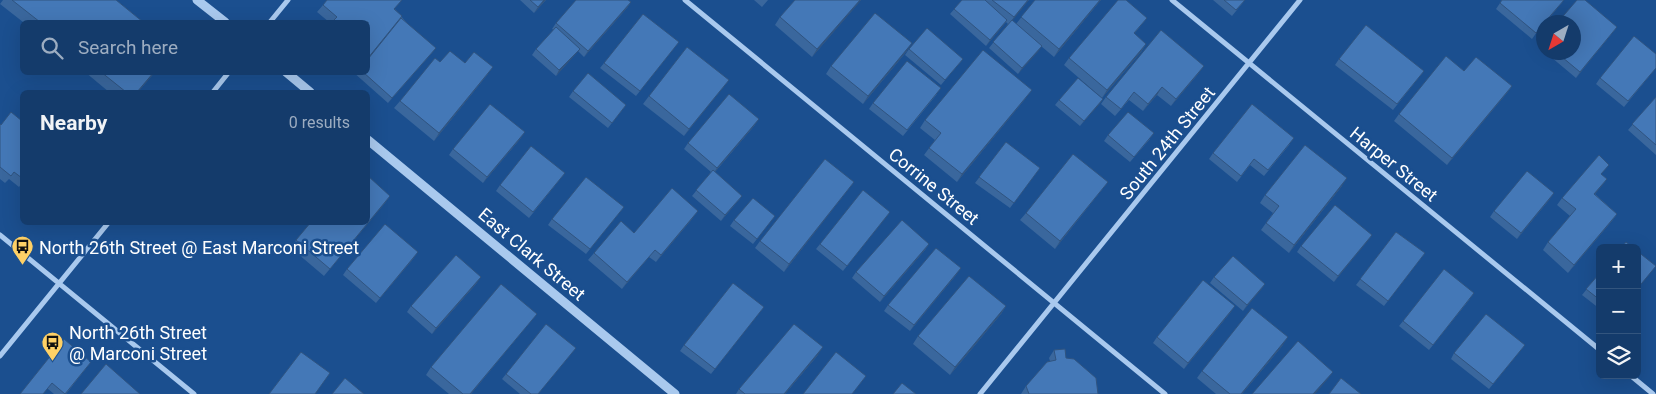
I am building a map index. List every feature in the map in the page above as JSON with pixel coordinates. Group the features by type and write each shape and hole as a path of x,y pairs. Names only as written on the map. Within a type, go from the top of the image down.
{"street":[{"path":"197,0 222,20"},
{"path":"272,20 288,0"},
{"name":"Corrine Street","path":"685,0 1165,394"},
{"name":"Harper Street","path":"1172,0 1596,347"},
{"name":"South 24th Street","path":"980,394 1056,303 1300,0"},
{"path":"215,90 227,75"},
{"path":"290,75 308,90"},
{"name":"East Clark Street","path":"370,142 675,394"},
{"path":"0,356 107,225"},
{"path":"0,235 194,394"},
{"path":"1635,379 1653,394"}],"building":[{"path":"12,0 116,0 141,20 37,20"},
{"path":"327,0 402,0 394,9 402,16 370,56 370,20 334,20 337,17 323,5"},
{"path":"530,0 544,0 538,7"},
{"path":"576,0 628,0 631,2 588,51 556,23"},
{"path":"795,0 860,0 817,49 780,17"},
{"path":"962,0 985,0 1007,20 990,40 954,9"},
{"path":"992,0 1028,0 1014,17"},
{"path":"1035,0 1100,0 1059,49 1021,17"},
{"path":"1118,0 1126,0 1147,18 1134,33 1146,44 1107,90 1069,58"},
{"path":"1224,0 1245,0 1236,10"},
{"path":"1502,0 1564,0 1551,15 1536,15 1536,33 1500,3"},
{"path":"1577,0 1585,0 1617,27 1580,72 1566,60 1581,60 1581,15 1564,15"},
{"path":"875,13 912,43 868,96 831,66"},
{"path":"643,14 679,42 640,91 604,63"},
{"path":"401,18 436,48 392,98 366,75 370,75 370,57"},
{"path":"1012,20 1042,46 1022,68 993,42"},
{"path":"1366,25 1424,71 1397,104 1339,59"},
{"path":"556,27 580,49 559,70 536,49"},
{"path":"927,28 963,59 945,80 909,49"},
{"path":"1161,30 1204,66 1176,99 1162,87 1148,104 1134,92 1121,109 1106,97"},
{"path":"1634,36 1656,54 1656,68 1628,101 1600,78"},
{"path":"687,47 729,80 689,129 649,96"},
{"path":"983,50 1032,90 962,174 929,148 941,133 925,120"},
{"path":"450,51 465,63 474,52 493,67 439,133 400,101 435,58 440,62"},
{"path":"1446,56 1464,71 1476,57 1512,86 1452,158 1399,114"},
{"path":"907,61 941,88 907,130 873,103"},
{"path":"588,73 626,105 612,123 573,91"},
{"path":"105,75 151,75 139,90 124,90"},
{"path":"1078,78 1103,99 1084,121 1059,100"},
{"path":"729,94 759,119 717,168 688,143"},
{"path":"1656,97 1656,145 1632,124"},
{"path":"490,104 525,132 487,177 453,149"},
{"path":"1252,104 1294,138 1268,170 1254,159 1241,176 1213,153"},
{"path":"11,112 20,119 20,176 14,172 11,176 0,167 1,125"},
{"path":"1128,112 1154,133 1134,157 1108,135"},
{"path":"1006,142 1040,168 1014,203 979,177"},
{"path":"1305,145 1347,178 1294,245 1266,223 1279,206 1265,195"},
{"path":"531,146 565,173 533,212 500,185"},
{"path":"1073,154 1108,182 1060,241 1026,213"},
{"path":"1599,155 1609,165 1601,174 1607,179 1594,194 1617,214 1574,265 1548,242 1576,209 1562,198"},
{"path":"825,159 854,182 789,264 760,241"},
{"path":"713,170 742,196 725,215 696,190"},
{"path":"1527,171 1554,193 1521,233 1494,211"},
{"path":"586,177 624,207 590,249 552,219"},
{"path":"370,178 390,196 370,220"},
{"path":"672,188 698,211 661,255 655,250 627,282 594,253 621,221 634,233"},
{"path":"863,190 890,212 847,266 820,244"},
{"path":"753,198 775,216 757,239 734,220"},
{"path":"1335,205 1372,235 1338,276 1301,246"},
{"path":"902,220 929,244 884,296 856,272"},
{"path":"385,224 418,252 380,298 347,269"},
{"path":"308,225 366,225 330,269 296,240"},
{"path":"1396,232 1425,253 1388,301 1360,279"},
{"path":"936,248 961,268 914,325 888,305"},
{"path":"1641,254 1656,266 1641,284"},
{"path":"456,255 481,277 436,328 411,306"},
{"path":"1233,256 1265,284 1247,305 1214,277"},
{"path":"1444,269 1474,293 1433,345 1403,321"},
{"path":"969,276 1006,306 955,367 918,336"},
{"path":"1596,278 1596,297 1586,289"},
{"path":"1203,280 1235,306 1188,363 1157,337"},
{"path":"733,283 764,307 715,369 684,345"},
{"path":"501,284 537,314 470,394 463,394 431,367"},
{"path":"1252,308 1288,337 1241,394 1230,394 1202,371"},
{"path":"1486,314 1525,345 1493,384 1454,353"},
{"path":"546,324 576,348 538,394 531,394 506,374"},
{"path":"794,324 823,347 784,394 745,394 739,389"},
{"path":"64,339 91,362 65,394 52,383 43,394 20,394"},
{"path":"1298,341 1333,372 1313,394 1252,394"},
{"path":"1065,349 1066,358 1074,359 1096,378 1098,394 1029,394 1026,386 1047,362 1056,360 1054,350"},
{"path":"301,352 330,373 315,394 269,394"},
{"path":"836,352 866,376 852,394 803,394"},
{"path":"106,364 140,394 81,394"},
{"path":"345,378 364,394 332,394"},
{"path":"1341,378 1361,394 1329,394"},
{"path":"902,383 916,394 893,394"}],"place":[{"name":"North 26th Street @ East Marconi Street","path":"23,266"},
{"name":"North 26th Street @ Marconi Street","path":"53,361"}]}
